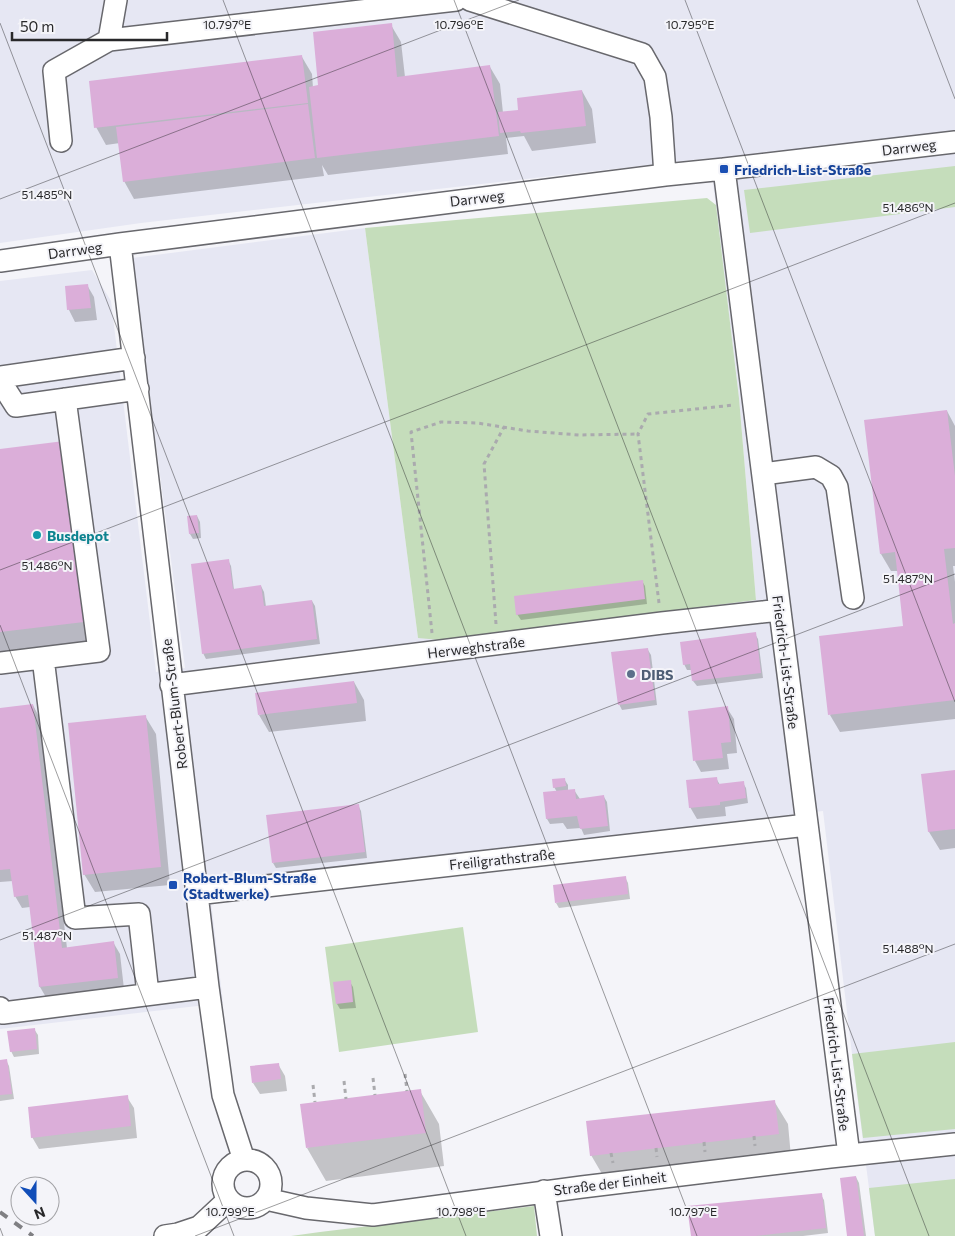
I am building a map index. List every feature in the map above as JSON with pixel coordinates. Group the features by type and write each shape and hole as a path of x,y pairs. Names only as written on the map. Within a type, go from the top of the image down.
{"street":[{"path":"109,40 116,0"},
{"path":"61,141 54,71 109,40 456,0"},
{"path":"478,1 642,54 655,77 661,117 665,174"},
{"name":"Darrweg","path":"0,261 665,174 724,169 955,142"},
{"name":"Friedrich-List-Straße","path":"724,169 849,1155"},
{"name":"Robert-Blum-Straße","path":"120,244 208,987 223,1095 244,1160"},
{"path":"0,376 134,358"},
{"path":"0,380 16,406 138,389"},
{"path":"0,663 99,651 65,399"},
{"path":"762,474 816,467 832,476 837,487 853,598"},
{"name":"Herweghstraße","path":"171,685 662,623 780,610"},
{"path":"43,658 75,918 139,914 148,994"},
{"name":"Freiligrathstraße","path":"196,894 807,825"},
{"path":"0,1008 3,1012 208,987"},
{"name":"Straße der Einheit","path":"266,1199 306,1208 373,1215 544,1192 955,1144"},
{"path":"244,1160 256,1161 263,1166 270,1175 272,1184 266,1199 253,1208 234,1206 223,1191 223,1178 226,1170 236,1162 244,1160"},
{"path":"544,1192 551,1236"},
{"path":"165,1236 178,1234 199,1226 228,1200"}],"path":[{"path":"662,623 638,434 648,414 754,403"},
{"path":"434,652 411,432 441,422 477,423 528,431 579,435 638,434"},
{"path":"498,644 484,464 504,427"},
{"path":"405,1074 407,1091"},
{"path":"373,1078 375,1095"},
{"path":"344,1081 346,1099"},
{"path":"313,1085 315,1102"}],"shaded area":[{"path":"0,0 955,0 955,1236 875,1236 823,811 209,884 223,1003 0,1029 0,281 92,270 111,301 156,672 185,668 132,258 365,228 418,638 756,600 739,398 710,158 141,223 0,243"}],"green space":[{"path":"955,166 955,207 750,233 744,190"},
{"path":"707,198 716,205 739,398 756,600 440,640 418,638 365,228"},
{"path":"463,927 478,1032 339,1052 325,947"},
{"path":"955,1042 955,1129 863,1138 852,1054"},
{"path":"955,1179 955,1236 875,1236 869,1188"},
{"path":"534,1206 537,1236 291,1236 320,1232"}],"building":[{"path":"392,23 397,77 490,65 499,136 317,158 309,87 318,85 313,32"},
{"path":"302,55 308,103 94,128 89,81"},
{"path":"582,90 586,126 521,133 520,131 500,133 498,112 518,110 517,98"},
{"path":"308,104 315,158 123,182 116,127"},
{"path":"88,284 91,308 67,310 65,286"},
{"path":"947,410 955,476 955,548 944,549 953,624 955,623 955,700 828,715 819,636 903,626 895,552 880,554 864,420"},
{"name":"Busdepot","path":"64,441 84,622 0,632 0,449"},
{"path":"197,515 199,533 189,534 187,516"},
{"path":"229,559 233,589 261,585 264,606 312,600 317,639 202,654 191,564"},
{"path":"643,580 645,599 516,615 514,596"},
{"path":"756,632 761,673 692,681 690,664 683,665 680,642"},
{"path":"648,648 655,700 618,705 611,652"},
{"path":"354,681 357,703 258,715 255,693"},
{"path":"33,704 62,948 114,941 118,978 39,987 28,895 14,897 10,869 0,870 0,708"},
{"path":"728,706 731,742 721,743 723,758 693,761 688,711"},
{"path":"146,715 161,867 83,875 68,723"},
{"path":"955,770 955,829 928,832 921,774"},
{"path":"717,777 718,784 744,781 746,798 720,802 720,805 689,808 686,780"},
{"path":"565,778 566,786 553,788 552,779"},
{"path":"575,789 576,799 604,795 608,826 580,829 577,816 546,819 543,792"},
{"path":"359,804 365,852 272,863 266,815"},
{"path":"626,876 628,894 555,903 553,885"},
{"path":"351,980 353,1002 336,1004 333,982"},
{"path":"35,1028 37,1049 10,1052 7,1031"},
{"path":"7,1059 12,1094 0,1095 0,1060"},
{"path":"279,1063 281,1079 252,1083 250,1066"},
{"path":"421,1089 426,1133 306,1148 300,1104"},
{"path":"128,1095 131,1126 31,1138 28,1107"},
{"path":"775,1100 779,1134 590,1156 586,1121"},
{"path":"856,1176 864,1236 847,1236 840,1178"},
{"path":"822,1193 826,1228 755,1236 691,1236 687,1206"}],"railway":[{"path":"0,1212 33,1236"}],"place":[{"name":"Friedrich-List-Straße","path":"724,169"},
{"name":"Busdepot","path":"37,535"},
{"name":"DIBS","path":"631,674"},
{"name":"Robert-Blum-Straße (Stadtwerke)","path":"173,885"}]}
